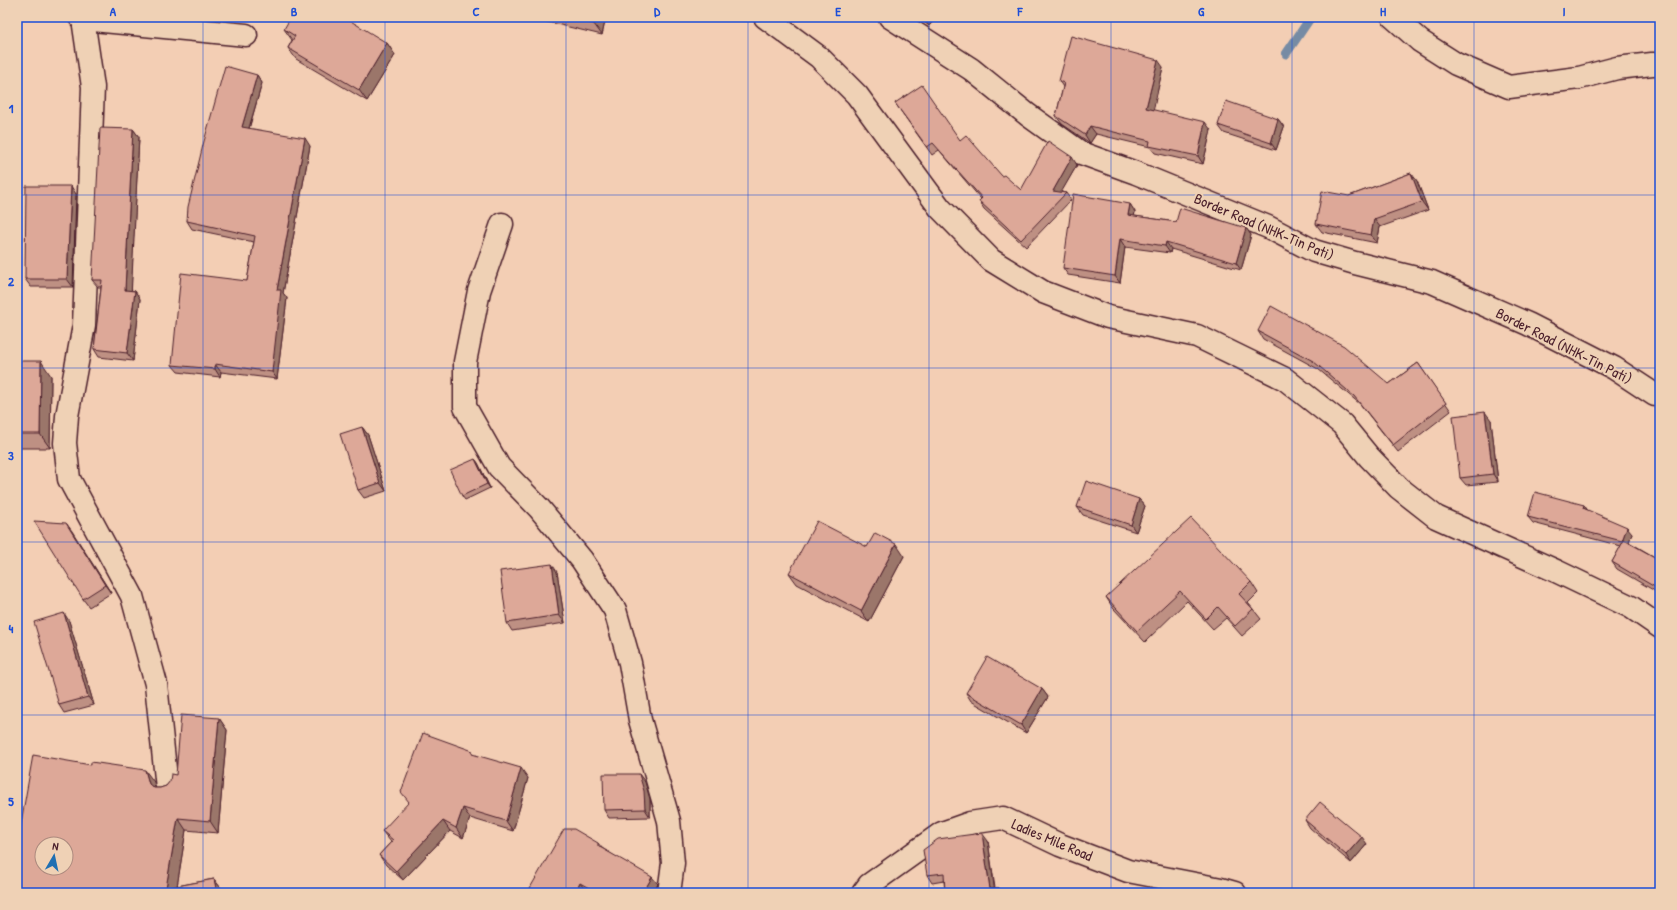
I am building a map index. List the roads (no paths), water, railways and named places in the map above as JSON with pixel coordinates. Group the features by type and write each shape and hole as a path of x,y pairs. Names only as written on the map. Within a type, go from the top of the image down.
{"main road":[{"path":"765,17 819,57 857,95 940,208 991,260 1043,292 1108,317 1197,336 1285,379 1342,424 1369,457 1399,488 1436,517 1556,571 1631,607 1660,627"},
{"name":"Border Road (NHK-Tin Pati)","path":"890,17 971,68 1028,115 1081,153 1136,173 1268,227 1314,251 1432,282 1534,327 1614,368 1658,397"},
{"path":"1392,17 1420,41 1456,64 1510,87 1579,78 1616,68 1660,64"},
{"path":"167,788 156,684 132,596 69,479 67,464 65,443 67,416 84,325 93,87 82,18 246,35"},
{"path":"502,224 479,291 465,362 466,407 499,467 539,508 582,560 615,610 630,663 640,720 669,821 673,863 668,893"},
{"name":"Ladies Mile Road","path":"863,893 869,885 942,833 970,823 1003,818 1060,845 1128,871 1199,884 1235,893"}],"waterway":[{"path":"1286,54 1311,17"}]}
